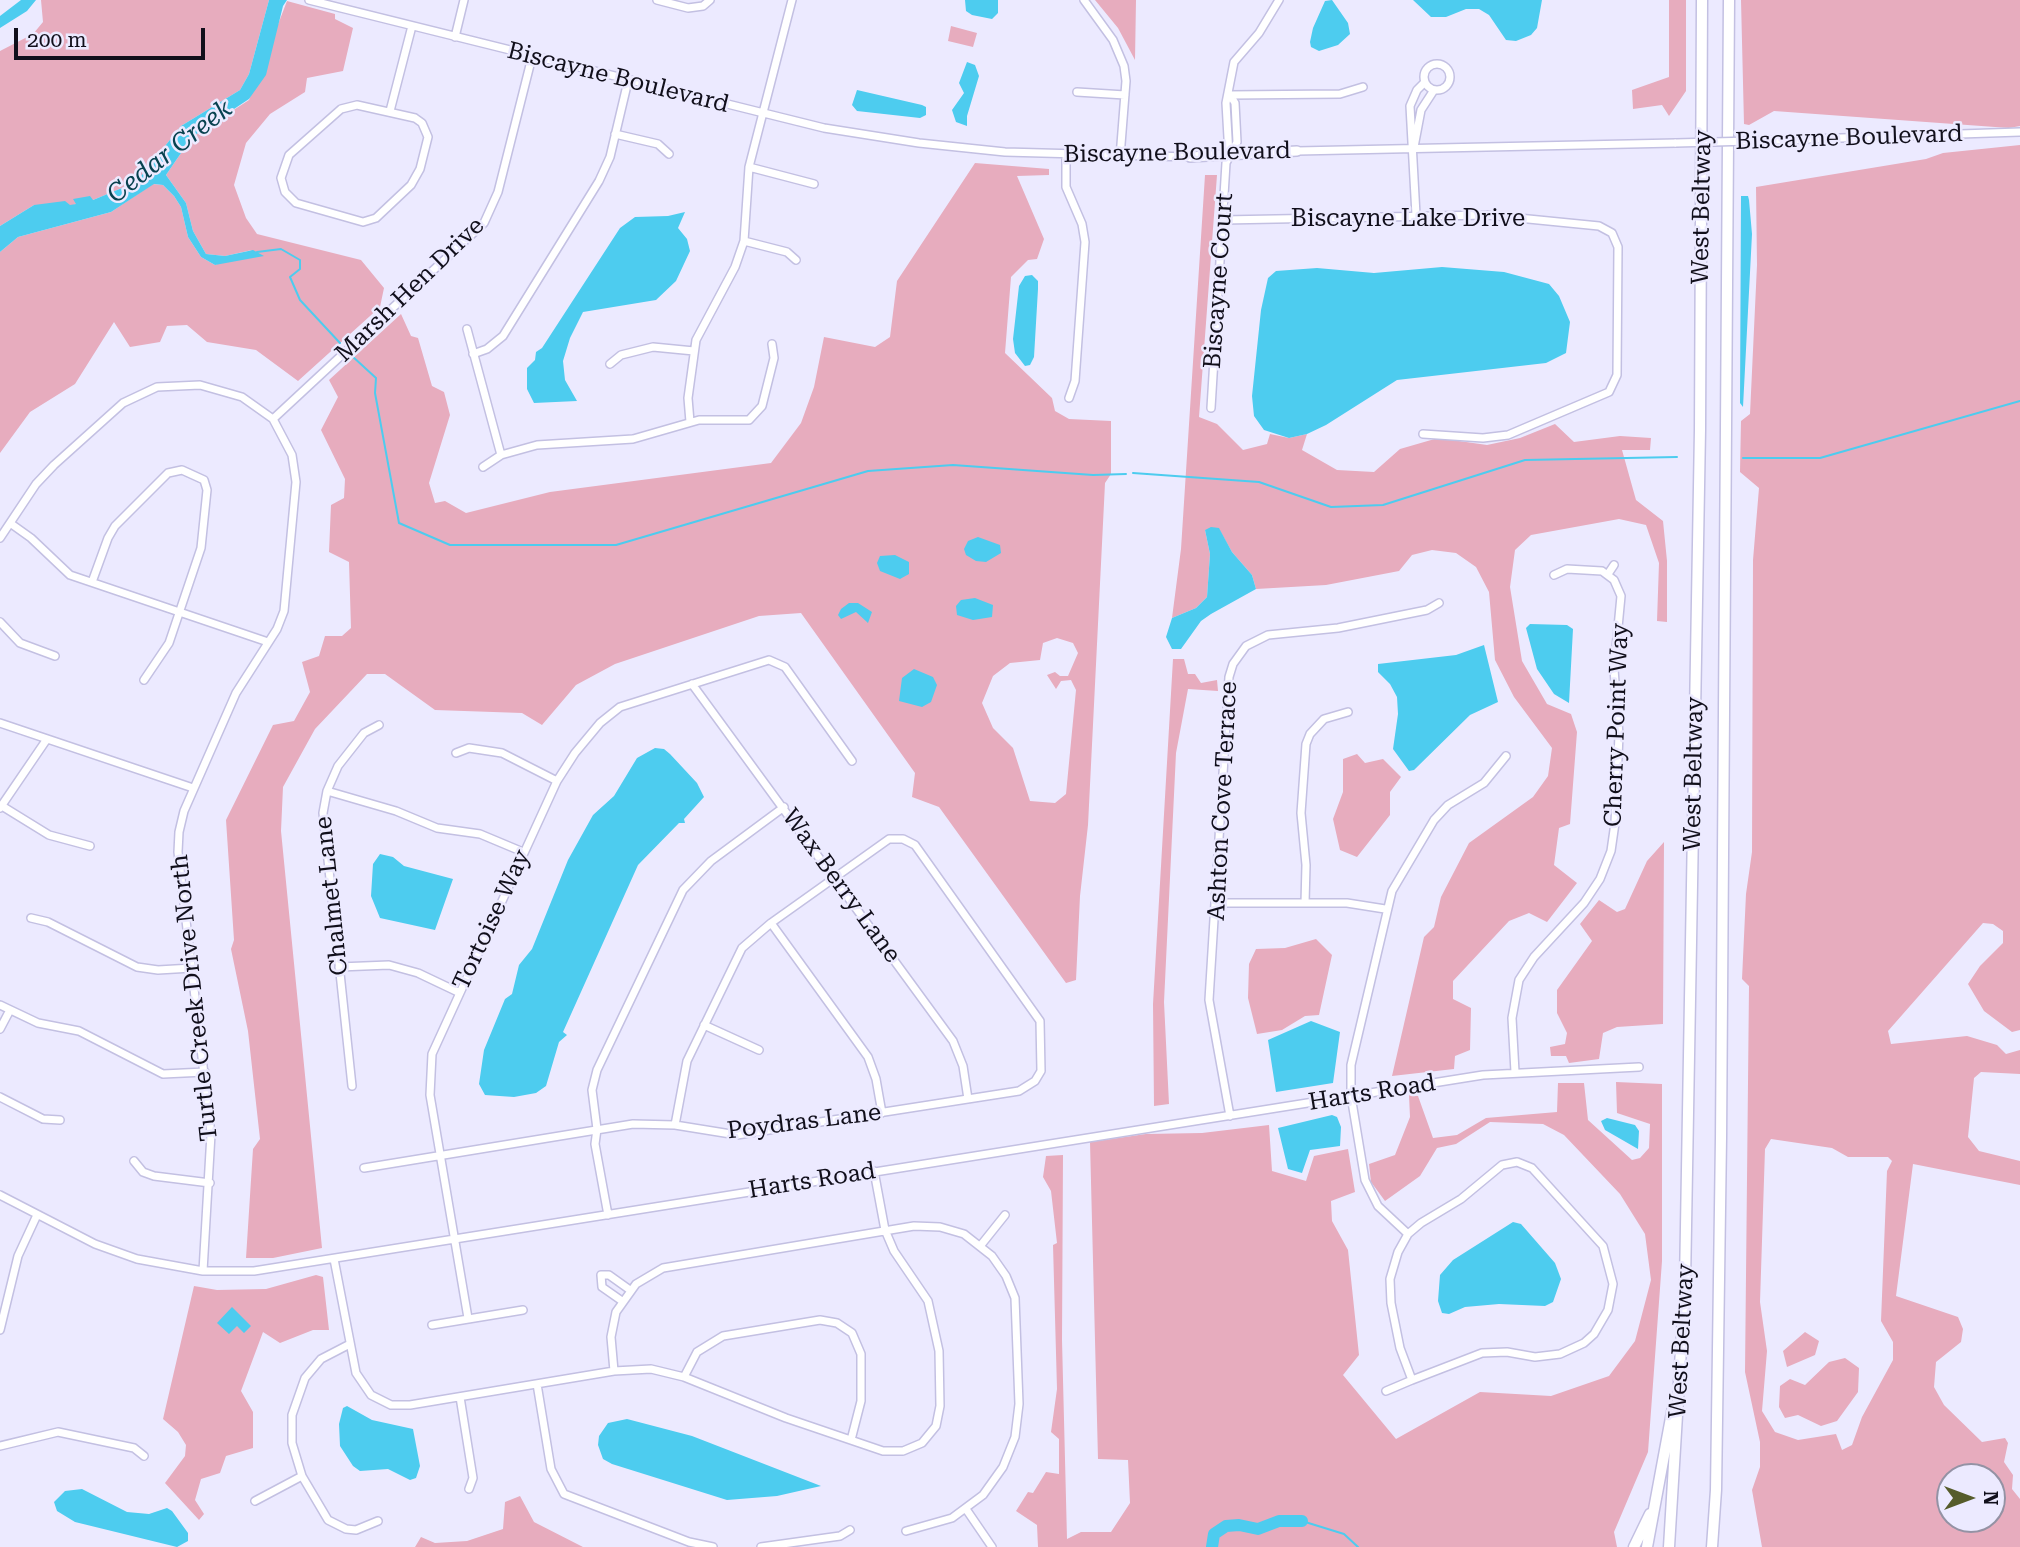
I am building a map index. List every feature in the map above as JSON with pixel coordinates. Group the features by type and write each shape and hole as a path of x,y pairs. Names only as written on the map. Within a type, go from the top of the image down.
{"highway":[{"name":"West Beltway","path":"1669,1547 1685,1283 1700,430 1702,0"},
{"name":"West Beltway","path":"1712,1547 1716,1490 1729,0"},
{"path":"1647,1547 1670,1435 1685,1283"},
{"path":"1716,1490 1719,1547"},
{"path":"1634,1547 1657,1494"}],"main road":[{"name":"Biscayne Boulevard","path":"1190,157 1297,151"}],"street":[{"name":"Biscayne Boulevard","path":"309,0 763,115 919,143 1066,155 1190,157"},
{"path":"455,37 464,0"},
{"path":"657,0 688,8 703,6 710,0"},
{"path":"690,422 688,398 694,351 701,325 735,267 744,241 750,167 792,0"},
{"path":"1084,0 1120,53 1126,81 1120,157"},
{"name":"Biscayne Court","path":"1211,408 1229,155 1237,142 1235,103 1230,95 1234,62 1259,33 1279,0"},
{"path":"390,111 412,26"},
{"name":"Marsh Hen Drive","path":"273,419 484,223 498,192 532,57"},
{"path":"1438,64 1446,68 1450,75 1448,84 1442,89 1434,90 1425,82 1425,73 1438,64"},
{"path":"473,354 495,344 510,326 599,181 615,134 628,81"},
{"path":"1414,148 1410,134 1410,106 1417,89 1425,82"},
{"path":"1230,95 1340,94 1363,87"},
{"path":"1416,215 1414,148 1421,110 1434,90"},
{"path":"1077,92 1125,95"},
{"path":"357,105 390,111 415,118 426,130 428,144 417,177 369,221 338,217 303,206 290,198 281,178 285,162 341,109 357,105"},
{"name":"Biscayne Boulevard","path":"1297,151 2020,132"},
{"path":"615,134 658,144 669,153"},
{"path":"1066,155 1066,187 1082,224 1084,242 1075,381 1069,398"},
{"path":"750,167 814,184"},
{"name":"Biscayne Lake Drive","path":"1223,220 1488,215 1599,226 1612,233 1618,247 1617,375 1609,391 1508,435 1483,438 1423,434"},
{"path":"744,241 787,252 796,260"},
{"path":"467,329 501,455"},
{"path":"483,467 501,455 537,445 633,439 707,419 738,422 753,418 762,406 774,358 772,344"},
{"path":"610,364 621,355 653,347 694,351"},
{"path":"0,538 49,470 114,409 146,390 177,384 200,385 242,397 273,419"},
{"name":"Turtle Creek Drive North","path":"203,1271 211,1134 178,841 181,821 193,788 236,693 281,621 286,600 296,482 288,442 273,419"},
{"path":"92,582 108,538 124,514 168,473 181,470 204,480 207,490 203,536 169,643 144,680"},
{"path":"10,523 31,538 62,570 268,642"},
{"path":"1554,575 1567,569 1595,570 1608,575 1614,565"},
{"name":"Cherry Point Way","path":"1514,1072 1511,1018 1519,980 1534,957 1593,890 1607,864 1614,838 1619,735 1614,669 1621,596 1608,575"},
{"name":"Ashton Cove Terrace","path":"1230,1116 1210,1011 1229,677 1238,654 1256,639 1268,635 1350,626 1427,610 1439,603"},
{"path":"0,622 20,643 55,656"},
{"name":"Tortoise Way","path":"468,1318 430,1095 430,1066 436,1040 458,992 557,781 575,753 610,714 630,703 761,661 775,661 785,667 852,761"},
{"name":"Wax Berry Lane","path":"692,684 699,698 784,807 953,1041 963,1066 968,1099"},
{"path":"1305,903 1306,865 1301,813 1306,744 1310,734 1324,719 1348,712"},
{"path":"0,723 193,788"},
{"name":"Chalmet Lane","path":"352,1086 323,824 327,791 338,765 365,733 379,725"},
{"path":"47,739 1,807 49,835 90,846"},
{"path":"456,753 469,748 502,753 557,781"},
{"path":"1408,1234 1378,1206 1364,1180 1351,1096 1351,1065 1385,909 1398,879 1434,820 1448,805 1484,783 1506,756"},
{"path":"327,791 396,811 437,828 480,834 523,852"},
{"path":"608,1215 595,1144 597,1129 593,1099 597,1070 675,903 701,869 784,807"},
{"name":"Poydras Lane","path":"364,1168 633,1124 675,1125 737,1135 1019,1091 1035,1081 1042,1061 1041,1028 1037,1016 915,845 902,839 889,839 835,878"},
{"path":"675,1125 684,1071 736,957 751,939 771,923 835,878"},
{"path":"1217,903 1347,903 1385,909"},
{"path":"31,918 48,922 137,967 158,971 192,968"},
{"path":"771,923 868,1058 876,1079 882,1113"},
{"path":"339,967 389,965 418,973 458,992"},
{"path":"0,1005 38,1023 79,1031 163,1074 205,1072"},
{"path":"0,1029 10,1010"},
{"path":"704,1025 759,1050"},
{"name":"Harts Road","path":"0,1195 121,1254 156,1264 203,1271 271,1270 1351,1096 1514,1072 1639,1067"},
{"path":"0,1097 43,1119 60,1120"},
{"path":"134,1161 143,1172 154,1176 210,1183"},
{"path":"1386,1391 1496,1351 1546,1357 1573,1349 1594,1334 1612,1298 1612,1270 1597,1238 1532,1168 1517,1162 1502,1165 1461,1199 1431,1216 1408,1234 1394,1264 1390,1292 1400,1348 1412,1380"},
{"path":"334,1259 348,1345 356,1373 362,1385 381,1401 400,1406 614,1371 651,1370 684,1377 851,1440 892,1452 913,1449 922,1443 936,1426 940,1406 939,1351 928,1301 894,1251 885,1230 874,1171"},
{"path":"0,1330 2,1311 18,1256 37,1214"},
{"path":"981,1245 1005,1215"},
{"path":"614,1371 611,1337 622,1300 630,1290 654,1272 674,1264 914,1226 940,1227 964,1234 981,1245 1000,1265 1015,1298 1018,1422 1003,1467 994,1483 966,1510 939,1523 906,1531"},
{"path":"622,1300 602,1287 601,1275 609,1275 630,1290"},
{"path":"432,1325 523,1310"},
{"path":"684,1377 697,1352 723,1336 829,1321 845,1327 858,1343 861,1401 851,1440"},
{"path":"348,1345 321,1359 300,1390 291,1429 295,1458 322,1512 336,1526 356,1530 378,1521"},
{"path":"537,1384 551,1469 564,1494 689,1542 713,1547"},
{"path":"460,1396 473,1478 470,1489"},
{"path":"1,1444 58,1432 134,1448 144,1457"},
{"path":"255,1501 302,1476"},
{"path":"966,1510 992,1547"},
{"path":"761,1547 840,1536 850,1530"}],"shaded area":[{"path":"41,0 269,0 249,74 240,90 181,126 141,176 122,188 93,200 74,199 77,204 69,206 34,205 0,226 0,51 33,34 43,22"},
{"path":"1095,0 1136,0 1135,60 1118,28"},
{"path":"1669,0 1686,0 1686,91 1669,116 1662,105 1633,109 1632,90 1669,77"},
{"path":"1741,0 2020,0 2020,126 2009,128 1774,111 1749,125 1744,124"},
{"path":"287,1 335,14 335,19 353,28 343,71 307,78 305,92 270,114 246,143 234,185 246,218 257,234 361,260 384,288 380,307 298,381 256,350 207,342 187,325 167,326 160,342 130,347 114,322 75,384 30,412 0,453 0,252 18,237 111,212 153,184 163,185 174,196 181,207 188,237 201,257 215,265 252,250 225,256 206,254 193,231 186,203 166,175 192,137 249,100"},
{"path":"951,26 977,33 973,47 948,41"},
{"path":"2020,145 2020,1030 2012,1032 1984,1011 1968,984 1980,966 2003,943 2003,931 1993,924 1983,923 1888,1031 1891,1044 1967,1036 1997,1045 2006,1054 2020,1050 2020,1074 1981,1072 1974,1078 1968,1137 1979,1151 2020,1161 2020,1185 1913,1164 1896,1296 1958,1317 1963,1329 1961,1342 1936,1362 1934,1387 1944,1405 1982,1442 2005,1438 2008,1443 2005,1463 1936,1463 1936,1533 2006,1533 2006,1465 2013,1475 2012,1489 2020,1499 2020,1547 1762,1547 1752,1490 1760,1467 1760,1442 1745,1372 1749,986 1742,979 1746,894 1752,852 1753,560 1759,488 1740,472 1741,421 1750,414 1757,265 1756,187 1926,159 1943,153","holes":["1771,1139 1832,1148 1848,1157 1888,1157 1892,1161 1887,1171 1881,1321 1893,1342 1893,1360 1862,1417 1852,1445 1842,1450 1836,1434 1798,1440 1775,1432 1762,1411 1767,1351 1760,1302 1765,1149"]},
{"path":"975,163 1049,169 1049,175 1017,176 1044,239 1037,259 1028,260 1011,277 1005,353 1052,398 1055,411 1069,419 1111,421 1111,474 1105,483 1088,825 1080,896 1076,980 1066,983 939,807 912,797 915,773 801,613 759,616 615,664 576,685 542,725 522,713 435,710 385,674 367,674 315,729 283,787 281,831 322,1248 273,1258 246,1258 253,1149 260,1139 248,1031 231,949 234,940 226,820 273,725 294,721 310,692 302,662 319,656 325,636 342,636 351,628 349,562 329,552 331,505 344,498 345,479 321,430 338,397 329,380 401,314 411,336 418,338 432,386 444,392 450,415 429,483 435,503 445,501 466,513 550,492 771,463 801,423 814,387 824,337 875,347 890,337 897,281","holes":["1057,638 1073,643 1078,653 1068,676 1060,676 1055,672 1047,675 1056,689 1061,681 1071,680 1076,690 1066,794 1055,803 1030,801 1013,748 993,728 982,703 993,676 1010,663 1040,660 1043,643"]},
{"path":"1205,175 1217,175 1199,417 1217,424 1243,450 1267,444 1270,434 1289,438 1307,434 1302,450 1337,470 1374,472 1400,449 1438,438 1487,445 1520,438 1555,424 1574,442 1620,436 1651,438 1650,450 1622,450 1636,500 1663,521 1667,561 1667,622 1657,621 1659,563 1646,525 1619,519 1531,535 1515,550 1510,587 1522,661 1547,704 1571,714 1577,732 1570,824 1559,828 1554,865 1577,883 1547,922 1529,913 1509,921 1453,981 1453,999 1471,1008 1470,1050 1455,1056 1454,1069 1392,1076 1424,937 1434,927 1441,897 1469,843 1533,797 1548,776 1552,748 1514,697 1495,660 1489,592 1476,567 1456,553 1432,550 1412,555 1399,571 1326,585 1256,589 1252,575 1232,552 1219,529 1205,530 1210,554 1207,597 1196,608 1172,618 1181,549"},
{"path":"1173,659 1184,659 1188,674 1195,674 1201,683 1217,680 1218,691 1188,689 1176,753 1164,1002 1169,1104 1154,1106 1153,1004"},
{"path":"1357,754 1365,763 1383,759 1401,777 1390,792 1390,815 1357,857 1340,850 1333,819 1343,792 1343,759"},
{"path":"1664,842 1663,1024 1617,1027 1603,1033 1599,1059 1569,1063 1566,1056 1551,1056 1550,1047 1565,1044 1567,1033 1557,1013 1557,990 1592,941 1580,924 1599,900 1617,912 1625,909 1647,861"},
{"path":"1316,939 1332,955 1319,1015 1305,1016 1282,1030 1257,1034 1248,998 1249,964 1256,949 1285,948"},
{"path":"1616,1082 1662,1084 1662,1261 1648,1452 1614,1532 1617,1547 1038,1547 1037,1525 1016,1511 1028,1492 1033,1493 1046,1472 1059,1474 1059,1439 1051,1432 1057,1389 1053,1245 1057,1243 1051,1191 1043,1177 1046,1156 1063,1155 1062,1340 1067,1539 1081,1532 1111,1532 1130,1503 1128,1460 1098,1459 1090,1142 1146,1134 1202,1133 1269,1125 1272,1171 1306,1181 1314,1156 1348,1149 1355,1192 1331,1201 1332,1221 1348,1250 1359,1355 1343,1375 1396,1439 1480,1392 1551,1396 1609,1376 1635,1341 1651,1280 1645,1234 1620,1194 1564,1135 1543,1124 1490,1122 1456,1144 1437,1148 1420,1176 1385,1201 1371,1182 1369,1164 1395,1155 1410,1117 1409,1095 1418,1096 1433,1138 1457,1135 1486,1118 1557,1112 1558,1083 1584,1083 1588,1120 1632,1160 1640,1158 1649,1148 1650,1124 1617,1113"},
{"path":"316,1275 323,1277 329,1330 313,1330 280,1343 263,1332 241,1391 253,1412 253,1448 226,1456 220,1473 201,1479 195,1500 204,1514 199,1520 165,1483 185,1456 186,1445 178,1432 163,1419 194,1286 217,1290 266,1289"},
{"path":"1805,1332 1819,1341 1815,1355 1787,1367 1783,1351"},
{"path":"1845,1358 1859,1368 1858,1392 1837,1421 1821,1426 1798,1415 1785,1418 1779,1407 1780,1386 1790,1379 1805,1385 1829,1362"},
{"path":"520,1496 534,1522 583,1547 415,1547 421,1537 435,1543 467,1541 503,1529 505,1502"}],"water":[{"path":"21,0 36,0 27,11 0,28 0,16"},
{"name":"Cedar Creek","path":"269,0 287,0 283,6 266,75 249,99 192,137 166,175 186,203 193,231 206,254 225,256 253,250 264,256 215,265 201,257 188,237 181,207 174,196 163,185 154,184 111,212 18,237 0,252 0,226 34,205 65,201 70,205 76,204 73,199 90,196 93,200 122,188 141,176 181,126 240,90 249,74"},
{"path":"965,0 998,0 998,13 992,19 972,15 966,11"},
{"path":"1332,0 1348,23 1350,34 1338,45 1319,51 1311,47 1313,28 1325,1"},
{"path":"1413,0 1542,0 1537,28 1531,35 1516,41 1506,40 1489,15 1479,9 1466,9 1446,17 1431,17"},
{"path":"967,62 975,65 979,76 967,116 967,126 956,122 952,110 964,93 959,83"},
{"path":"857,90 922,105 926,107 926,115 920,118 857,111 852,105"},
{"path":"1741,196 1748,196 1752,234 1743,407 1740,403"},
{"path":"685,212 678,228 687,239 690,251 676,281 656,300 583,312 570,338 563,361 565,380 577,401 534,403 527,389 527,368 535,360 536,352 542,348 620,228 635,217 668,216"},
{"path":"1442,267 1504,272 1549,284 1559,296 1570,322 1566,353 1546,363 1397,380 1307,434 1289,438 1264,430 1254,416 1252,396 1261,310 1268,278 1276,271 1317,268 1374,273"},
{"path":"1032,275 1038,281 1034,357 1030,365 1025,366 1015,353 1013,339 1019,286 1025,276"},
{"path":"1211,527 1219,528 1232,552 1252,575 1256,589 1201,621 1181,649 1172,649 1166,637 1172,618 1196,608 1207,597 1210,554 1205,530"},
{"path":"978,537 1000,545 1001,553 986,562 976,561 966,555 964,549 968,541"},
{"path":"895,555 909,562 909,574 900,579 880,571 877,563 880,556"},
{"path":"975,598 993,605 992,617 973,620 957,615 956,606 961,600"},
{"path":"849,603 858,603 872,612 868,623 856,612 841,619 838,615 841,609"},
{"path":"1530,624 1567,625 1573,629 1569,703 1554,694 1537,669 1526,628"},
{"path":"1484,645 1498,702 1470,715 1414,770 1409,771 1393,749 1398,714 1397,697 1390,684 1378,672 1378,664 1456,655"},
{"path":"914,669 933,677 937,685 931,702 922,707 899,701 902,678"},
{"path":"655,748 664,749 670,754 697,783 704,797 684,819 685,823 679,823 638,865 563,1032 567,1035 559,1042 546,1086 536,1093 514,1097 485,1095 479,1084 484,1050 505,999 512,994 519,965 532,949 568,860 593,815 614,796 637,758"},
{"path":"380,854 393,857 404,866 453,879 435,930 380,918 371,896 373,864"},
{"path":"1311,1021 1340,1032 1333,1083 1276,1092 1268,1040"},
{"path":"1332,1115 1337,1117 1341,1127 1340,1146 1310,1150 1302,1173 1288,1169 1278,1128"},
{"path":"1607,1118 1635,1125 1639,1131 1638,1149 1605,1130 1601,1121"},
{"path":"1513,1222 1521,1224 1555,1263 1561,1279 1553,1302 1545,1306 1499,1304 1465,1307 1449,1314 1442,1313 1438,1301 1440,1275 1453,1260"},
{"path":"232,1307 251,1326 244,1333 237,1326 229,1334 217,1323"},
{"path":"347,1406 372,1420 413,1429 420,1466 416,1478 410,1480 388,1469 360,1471 353,1466 340,1446 339,1424 343,1408"},
{"path":"627,1419 692,1436 821,1486 777,1496 727,1500 612,1464 603,1459 598,1445 599,1436 608,1423"},
{"path":"82,1489 127,1512 149,1514 167,1508 188,1533 188,1541 177,1547 75,1522 57,1511 54,1502 65,1491"}],"waterway":[{"path":"257,252 281,249 300,260 300,269 290,277 300,300 340,343"},
{"path":"352,356 376,378 375,393 399,523 450,545 616,545 868,471 953,465 1093,475 1126,474"},
{"path":"1743,458 1820,458 2020,401"},
{"path":"1133,473 1259,482 1331,507 1383,505 1525,460 1677,457"},
{"path":"1212,1547 1214,1534 1226,1526 1239,1525 1258,1529 1279,1521 1302,1521"},
{"path":"1302,1521 1344,1534 1358,1547"}]}
